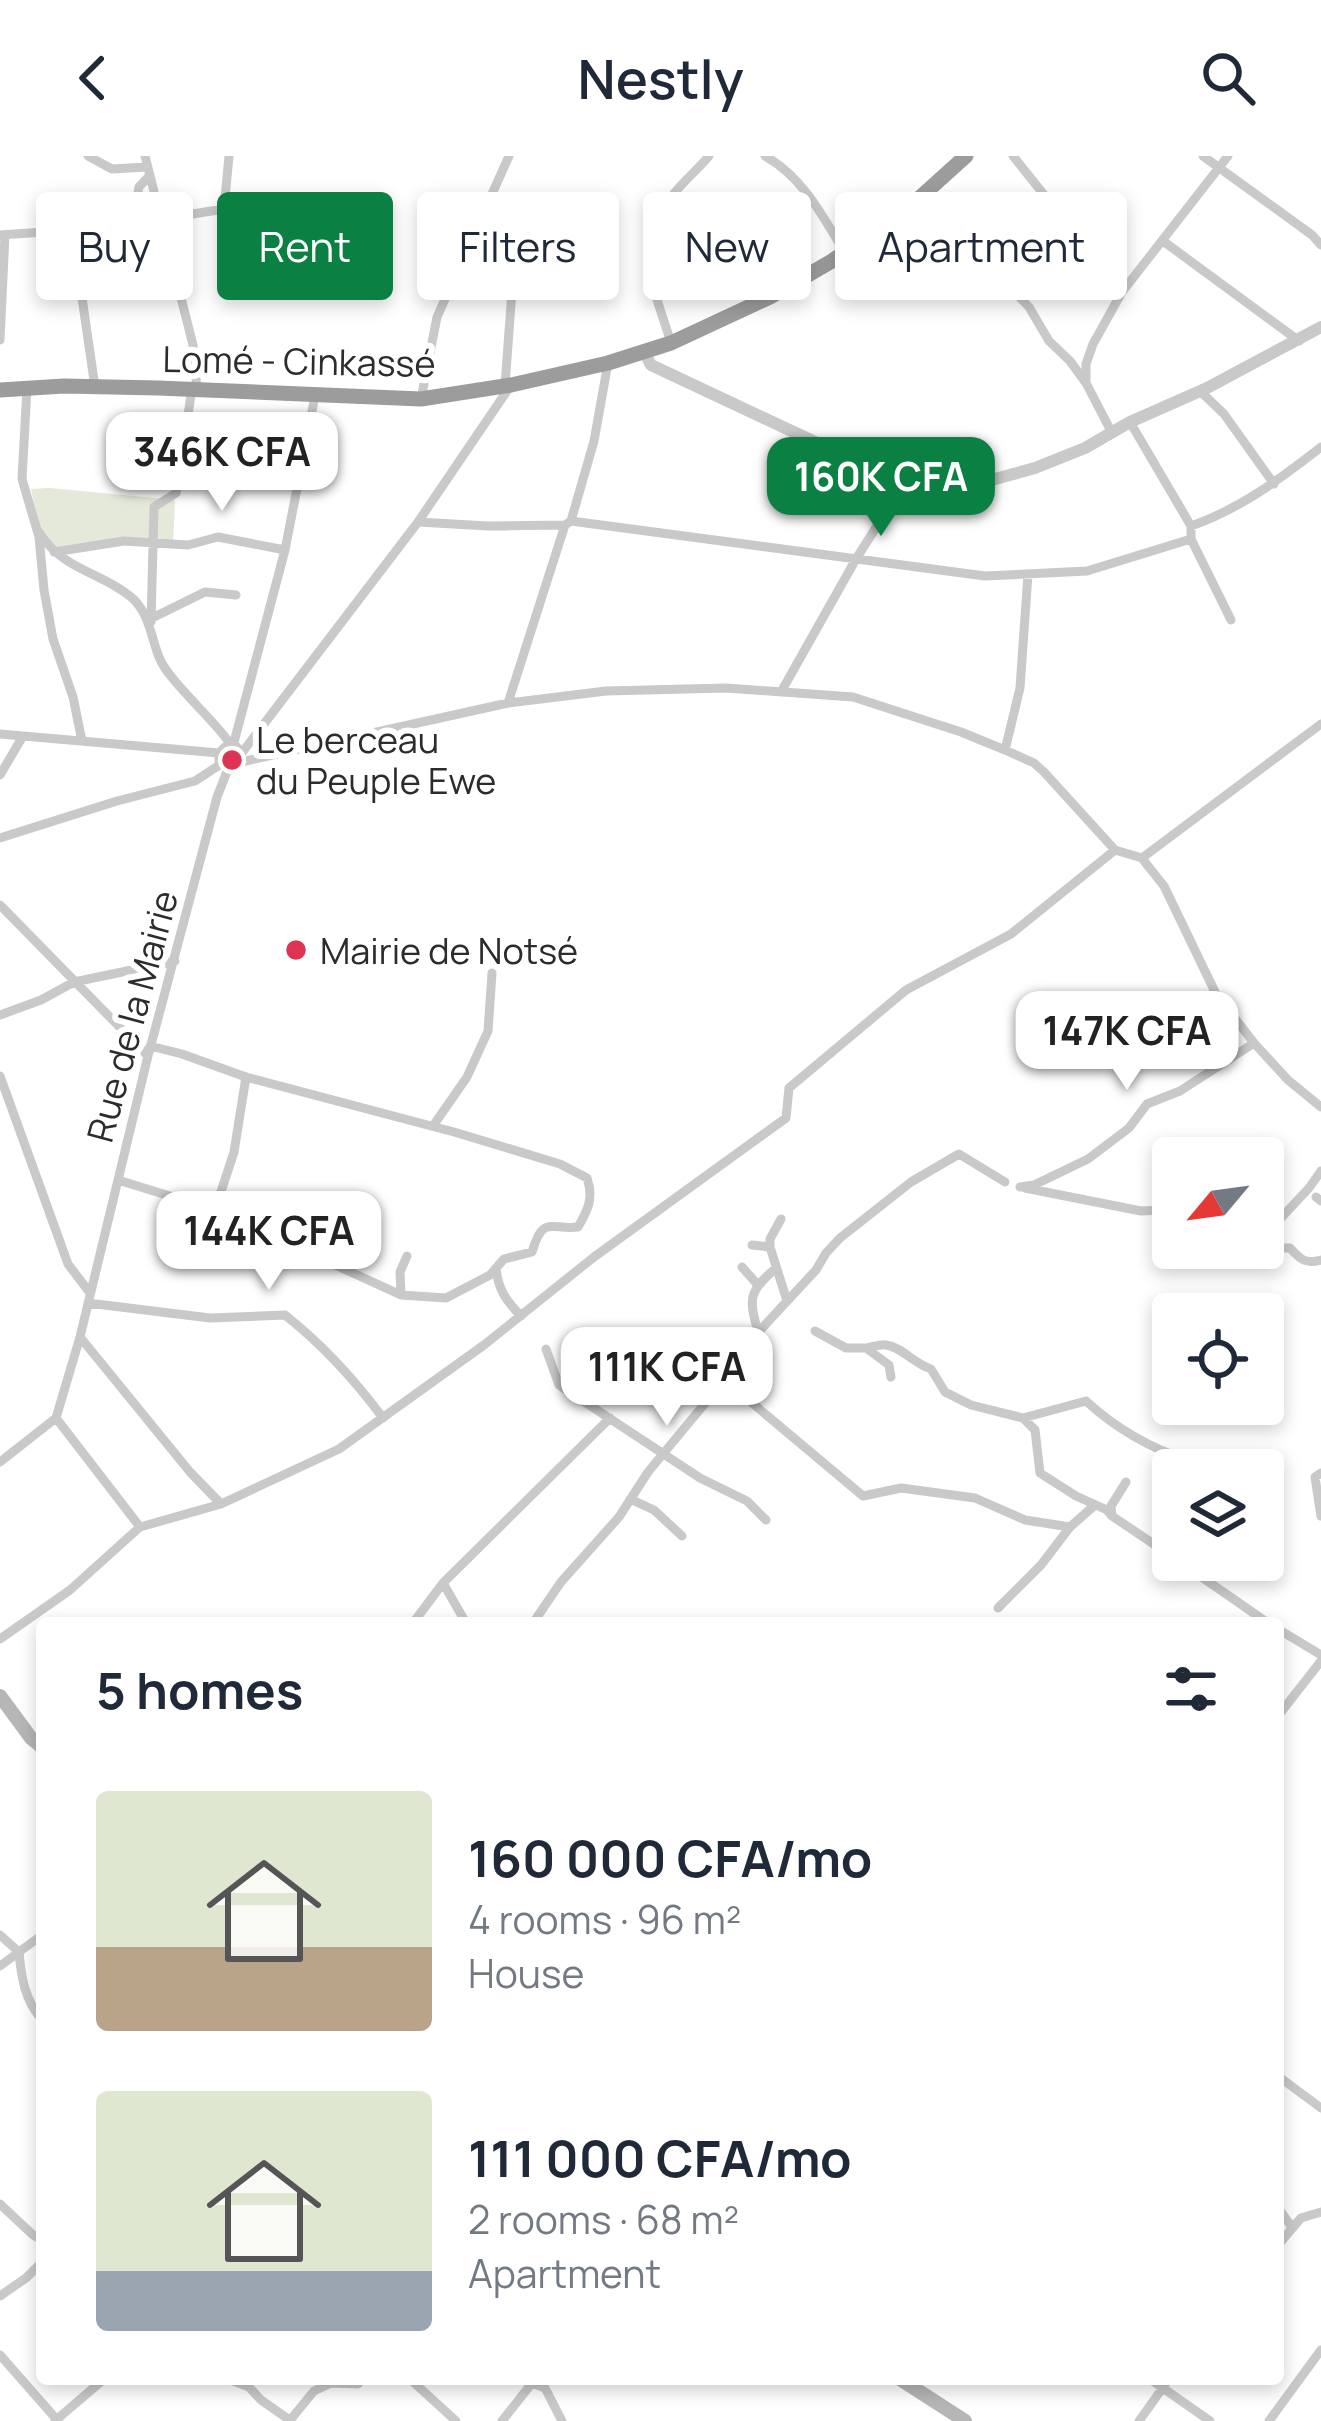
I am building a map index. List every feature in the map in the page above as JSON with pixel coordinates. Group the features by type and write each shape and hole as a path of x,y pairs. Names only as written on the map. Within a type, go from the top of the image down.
{"highway":[{"name":"Lomé - Cinkassé","path":"928,192 966,156"},
{"name":"Lomé - Cinkassé","path":"0,390 95,387 421,399 508,385 644,352 770,297 835,259"}],"main road":[{"path":"0,1696 36,1742"},
{"path":"909,2385 965,2421"}],"street":[{"path":"88,156 112,169 147,166"},
{"path":"226,192 229,156"},
{"path":"421,399 436,317 509,156"},
{"path":"670,343 650,272 650,237 666,204 709,156"},
{"path":"765,156 781,164 808,194 835,237"},
{"path":"1013,156 1042,192"},
{"path":"1203,156 1321,245"},
{"path":"1127,286 1228,156"},
{"path":"0,340 2,235 36,233"},
{"path":"1163,241 1299,341"},
{"path":"82,300 95,387"},
{"path":"182,300 193,345 195,390 176,493 154,507 150,620 160,662 237,752"},
{"path":"0,838 195,781 237,752 418,522 508,385 512,300"},
{"path":"1022,300 1049,341 1086,383 1112,433"},
{"path":"1086,383 1093,344 1118,300"},
{"path":"644,352 651,364 862,464 928,482 976,484 1084,448 1321,327"},
{"path":"508,703 594,441 608,363"},
{"path":"27,387 22,479 37,527 53,639 82,741"},
{"path":"1200,391 1224,414 1274,484"},
{"path":"0,734 82,741 223,762 236,768 315,396"},
{"path":"1130,422 1190,526 1191,539 1231,620"},
{"path":"1190,526 1215,518 1274,484 1321,447"},
{"path":"781,692 908,477"},
{"path":"418,522 568,523 985,576 1087,571 1191,539"},
{"path":"37,527 52,552 132,598 152,633"},
{"path":"52,552 124,541 188,545 218,537 285,550"},
{"path":"1005,749 1020,688 1028,574"},
{"path":"150,620 205,592 236,595"},
{"path":"237,752 508,703 606,691 727,688 853,697 1005,749 1044,772 1115,850 1142,858 1164,886 1216,994 1288,1080 1321,1107"},
{"path":"1142,858 1321,724"},
{"path":"0,775 22,736"},
{"name":"Rue de la Mairie","path":"56,1418 223,762"},
{"path":"0,1639 70,1590 140,1527 221,1504 339,1449 383,1418 786,1118 789,1088 906,990 1011,934 1115,850"},
{"path":"0,905 149,1051 182,1054 246,1077 560,1164 587,1178 591,1194 578,1227 548,1226 535,1240 532,1252 504,1259 490,1275 446,1298 401,1295 215,1210 118,1180"},
{"path":"0,1015 74,982 175,961"},
{"path":"434,1126 467,1077 488,1031 492,973"},
{"path":"1152,1210 1021,1187 1088,1159 1129,1129 1147,1104 1180,1091 1255,1043"},
{"path":"0,1076 68,1264 89,1298 210,1318 285,1315 318,1341 383,1418"},
{"path":"215,1210 234,1152 246,1077"},
{"path":"536,1617 721,1384 739,1353 840,1238 911,1182 959,1154 1004,1182"},
{"path":"1284,1213 1321,1171"},
{"path":"781,1219 770,1247 787,1301"},
{"path":"752,1245 770,1247"},
{"path":"1284,1249 1290,1248 1309,1263 1321,1260"},
{"path":"401,1295 400,1272 407,1256"},
{"path":"742,1267 757,1284"},
{"path":"496,1268 507,1302 521,1316"},
{"path":"758,1332 750,1303 757,1284 775,1269"},
{"path":"815,1331 846,1348 885,1345 904,1352 915,1365 931,1370 945,1392 971,1406 1023,1418 1086,1401 1110,1424 1162,1449"},
{"path":"80,1337 221,1504"},
{"path":"866,1348 889,1364 891,1376"},
{"path":"546,1349 559,1385 700,1478 747,1501 766,1520"},
{"path":"721,1384 745,1397 863,1496 901,1488 975,1498 1025,1520 1070,1527"},
{"path":"0,1462 56,1418 140,1527"},
{"path":"418,1617 443,1583 610,1418"},
{"path":"1023,1418 1035,1430 1040,1473 1107,1510 1152,1543"},
{"path":"1321,1472 1315,1478 1321,1516"},
{"path":"1112,1516 1111,1506 1126,1481"},
{"path":"630,1499 654,1510 682,1536"},
{"path":"998,1608 1095,1505"},
{"path":"1211,1581 1260,1617"},
{"path":"443,1583 463,1617"},
{"path":"1284,1633 1321,1658 1284,1708"},
{"path":"0,1935 19,1952 21,1976 36,2013"},
{"path":"0,1966 36,1939"},
{"path":"1284,2080 1321,2108"},
{"path":"0,2204 36,2237"},
{"path":"1284,2237 1301,2218 1321,2212"},
{"path":"1284,2216 1292,2227"},
{"path":"0,2296 36,2268"},
{"path":"1269,2421 1321,2350"},
{"path":"0,2355 57,2420 99,2385"},
{"path":"243,2385 291,2420 314,2391 329,2385"},
{"path":"417,2385 456,2421"},
{"path":"502,2421 529,2385"},
{"path":"539,2385 562,2421"},
{"path":"1139,2421 1163,2385"},
{"path":"1168,2385 1210,2421"}],"shaded area":[{"path":"31,489 175,500 173,546 124,540 53,551 39,526"}],"place":[{"name":"Le berceau du Peuple Ewe","path":"232,760"},
{"name":"Mairie de Notsé","path":"296,950"}]}
